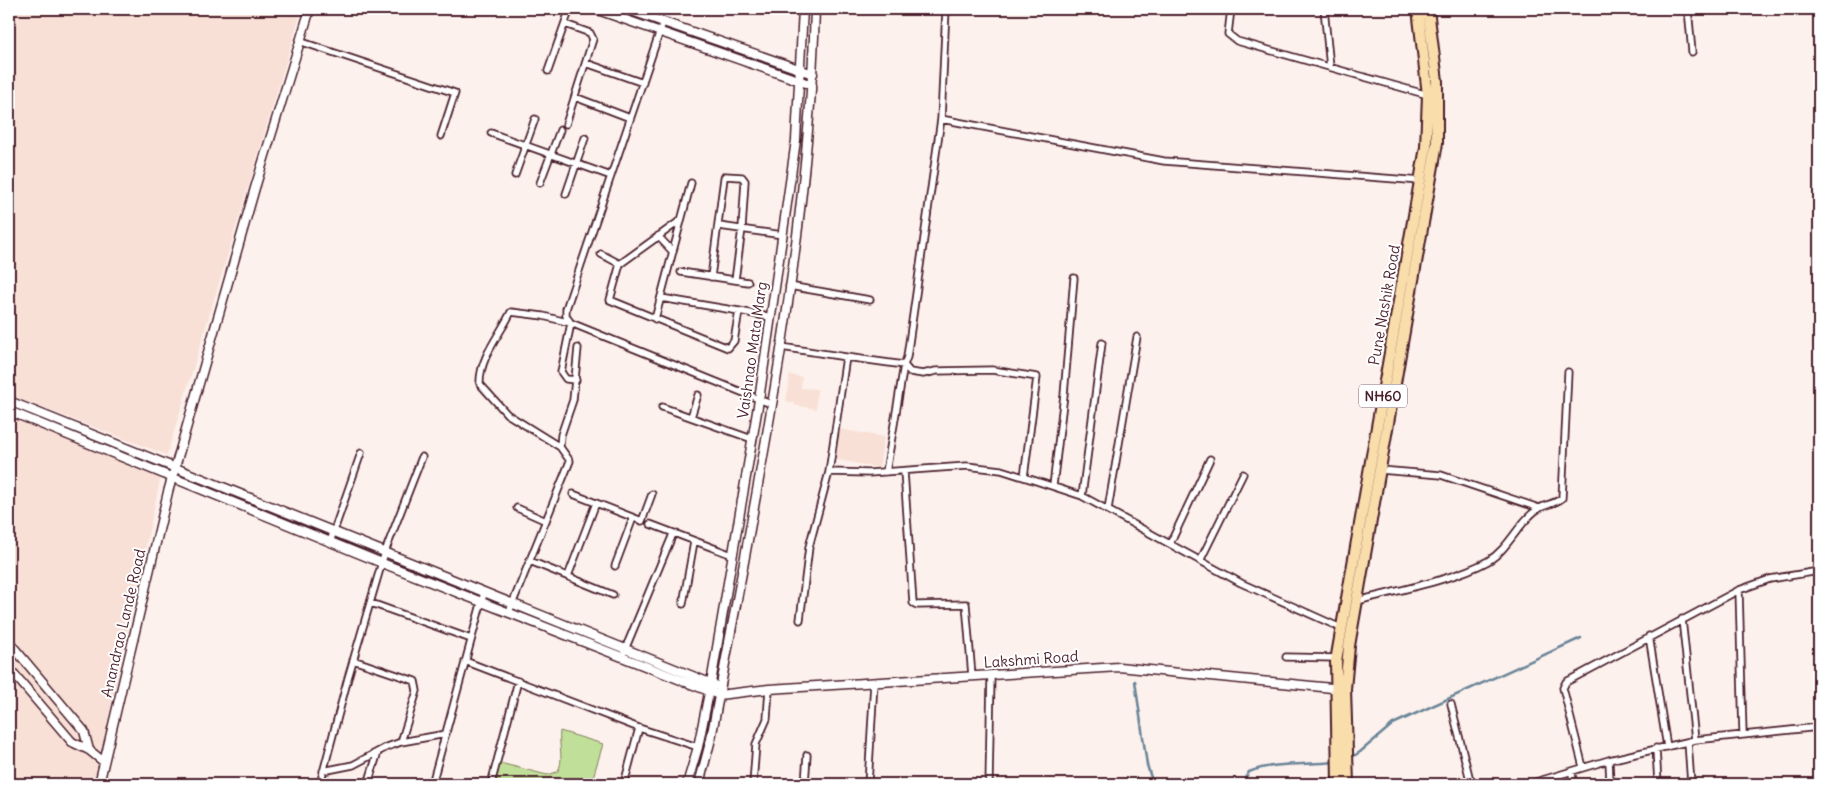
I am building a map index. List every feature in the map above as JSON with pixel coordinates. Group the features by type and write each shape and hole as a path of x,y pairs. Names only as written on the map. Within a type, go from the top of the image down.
{"highway":[{"name":"Pune Nashik Road","path":"1348,784 1337,658 1421,181 1428,123 1428,95 1418,9"},
{"name":"Pune Nashik Road","path":"1338,784 1340,689 1437,143 1438,81 1428,9"}],"main road":[{"name":"Anandrao Lande Road","path":"99,782 175,469 299,41 310,9"},
{"path":"595,9 812,85"},
{"path":"626,9 813,74"},
{"name":"Vaishnao Mata Marg","path":"687,784 698,747 709,693 759,400 796,140 803,9"},
{"name":"Vaishnao Mata Marg","path":"699,784 721,686 781,347 805,166 813,74 815,9"},
{"path":"9,402 512,604 709,693 719,695"},
{"path":"9,411 382,563 624,654 721,686 728,692"},
{"path":"9,642 84,731 89,750"},
{"name":"Lakshmi Road","path":"719,695 728,692 769,689 1119,667 1340,689"},
{"path":"9,668 72,742 89,750 104,762"}],"street":[{"path":"886,472 904,365 909,346 921,247 941,119 946,9"},
{"path":"1231,9 1227,29 1231,39 1428,95"},
{"path":"1324,9 1330,67"},
{"path":"1688,9 1692,52"},
{"path":"548,71 568,14"},
{"path":"576,380 566,379 561,372 571,323 566,316 566,310 663,22"},
{"path":"565,24 593,36 566,124"},
{"path":"299,41 455,93 442,136"},
{"path":"586,63 643,83"},
{"path":"575,97 630,118"},
{"path":"515,175 535,119"},
{"path":"941,119 1164,161 1421,181"},
{"path":"540,183 560,130"},
{"path":"491,133 611,176"},
{"path":"566,194 586,138"},
{"path":"711,277 725,176 742,177 745,181 742,229 734,280"},
{"path":"655,319 691,183"},
{"path":"681,220 620,264 610,300 728,348 734,341 739,311"},
{"path":"719,226 783,235"},
{"path":"658,236 673,252"},
{"path":"601,254 620,264"},
{"path":"681,272 748,282"},
{"path":"1053,486 1064,395 1074,278"},
{"path":"789,286 870,300"},
{"path":"661,298 770,317"},
{"path":"509,612 570,461 560,447 507,414 480,384 480,374 490,350 511,312 543,316 571,323 771,404"},
{"path":"1108,509 1137,337"},
{"path":"1082,496 1102,343"},
{"path":"781,347 904,365 910,372 922,374 936,371 992,370 1037,377 1024,477"},
{"path":"560,447 576,380 578,348"},
{"path":"800,620 809,547 829,472 846,358"},
{"path":"1357,601 1457,573 1489,560 1539,508 1557,502 1562,498 1564,492 1568,372"},
{"path":"691,417 698,395"},
{"path":"662,407 752,440"},
{"path":"330,542 361,453"},
{"path":"320,784 353,660 385,552 422,457"},
{"path":"1170,544 1210,459"},
{"path":"829,472 886,472 967,466 993,469 1024,477 1082,496 1273,599 1341,628"},
{"path":"1380,470 1441,475 1539,508"},
{"path":"904,471 913,602 916,605 966,604 972,676"},
{"path":"1200,561 1243,474"},
{"path":"573,494 642,521 652,494"},
{"path":"568,576 596,503"},
{"path":"517,508 546,521"},
{"path":"616,566 633,518"},
{"path":"650,524 672,534 732,555"},
{"path":"624,654 672,534"},
{"path":"683,604 694,542"},
{"path":"530,561 613,595"},
{"path":"1584,767 1563,684 1649,636 1739,590 1770,579 1819,571"},
{"path":"1739,590 1743,734"},
{"path":"432,784 484,593"},
{"path":"371,603 471,639"},
{"path":"1682,619 1695,740"},
{"path":"1649,636 1667,747"},
{"path":"1286,657 1337,658"},
{"path":"353,660 415,681 417,691 401,742"},
{"path":"465,662 639,728 698,747"},
{"path":"989,784 991,675"},
{"path":"491,784 518,681"},
{"path":"868,784 874,683"},
{"path":"752,784 756,744 768,720 769,689"},
{"path":"1451,704 1471,784"},
{"path":"1529,784 1550,781 1572,771 1609,760 1695,740 1819,727"},
{"path":"624,784 639,728"},
{"path":"323,771 353,765 401,742 446,734"},
{"path":"1688,742 1692,784"},
{"path":"1656,748 1658,784"},
{"path":"368,784 378,752"},
{"path":"805,784 806,755"},
{"path":"1609,760 1610,784"},
{"path":"1572,771 1574,784"},
{"path":"99,782 113,784"}],"shaded area":[{"path":"9,9 302,9 167,455 9,395"},
{"path":"790,375 802,377 801,388 817,389 816,409 794,405 794,403 786,401"},
{"path":"9,417 161,476 94,784 9,784"},
{"path":"839,429 884,437 879,468 834,459"}],"green space":[{"path":"560,731 603,744 591,784 495,784 500,763 547,775 557,772 561,763"}],"waterway":[{"path":"1349,759 1393,724 1581,638"},
{"path":"1135,681 1147,765 1153,784"},
{"path":"1242,784 1249,772 1258,769 1280,765 1334,762"}]}
